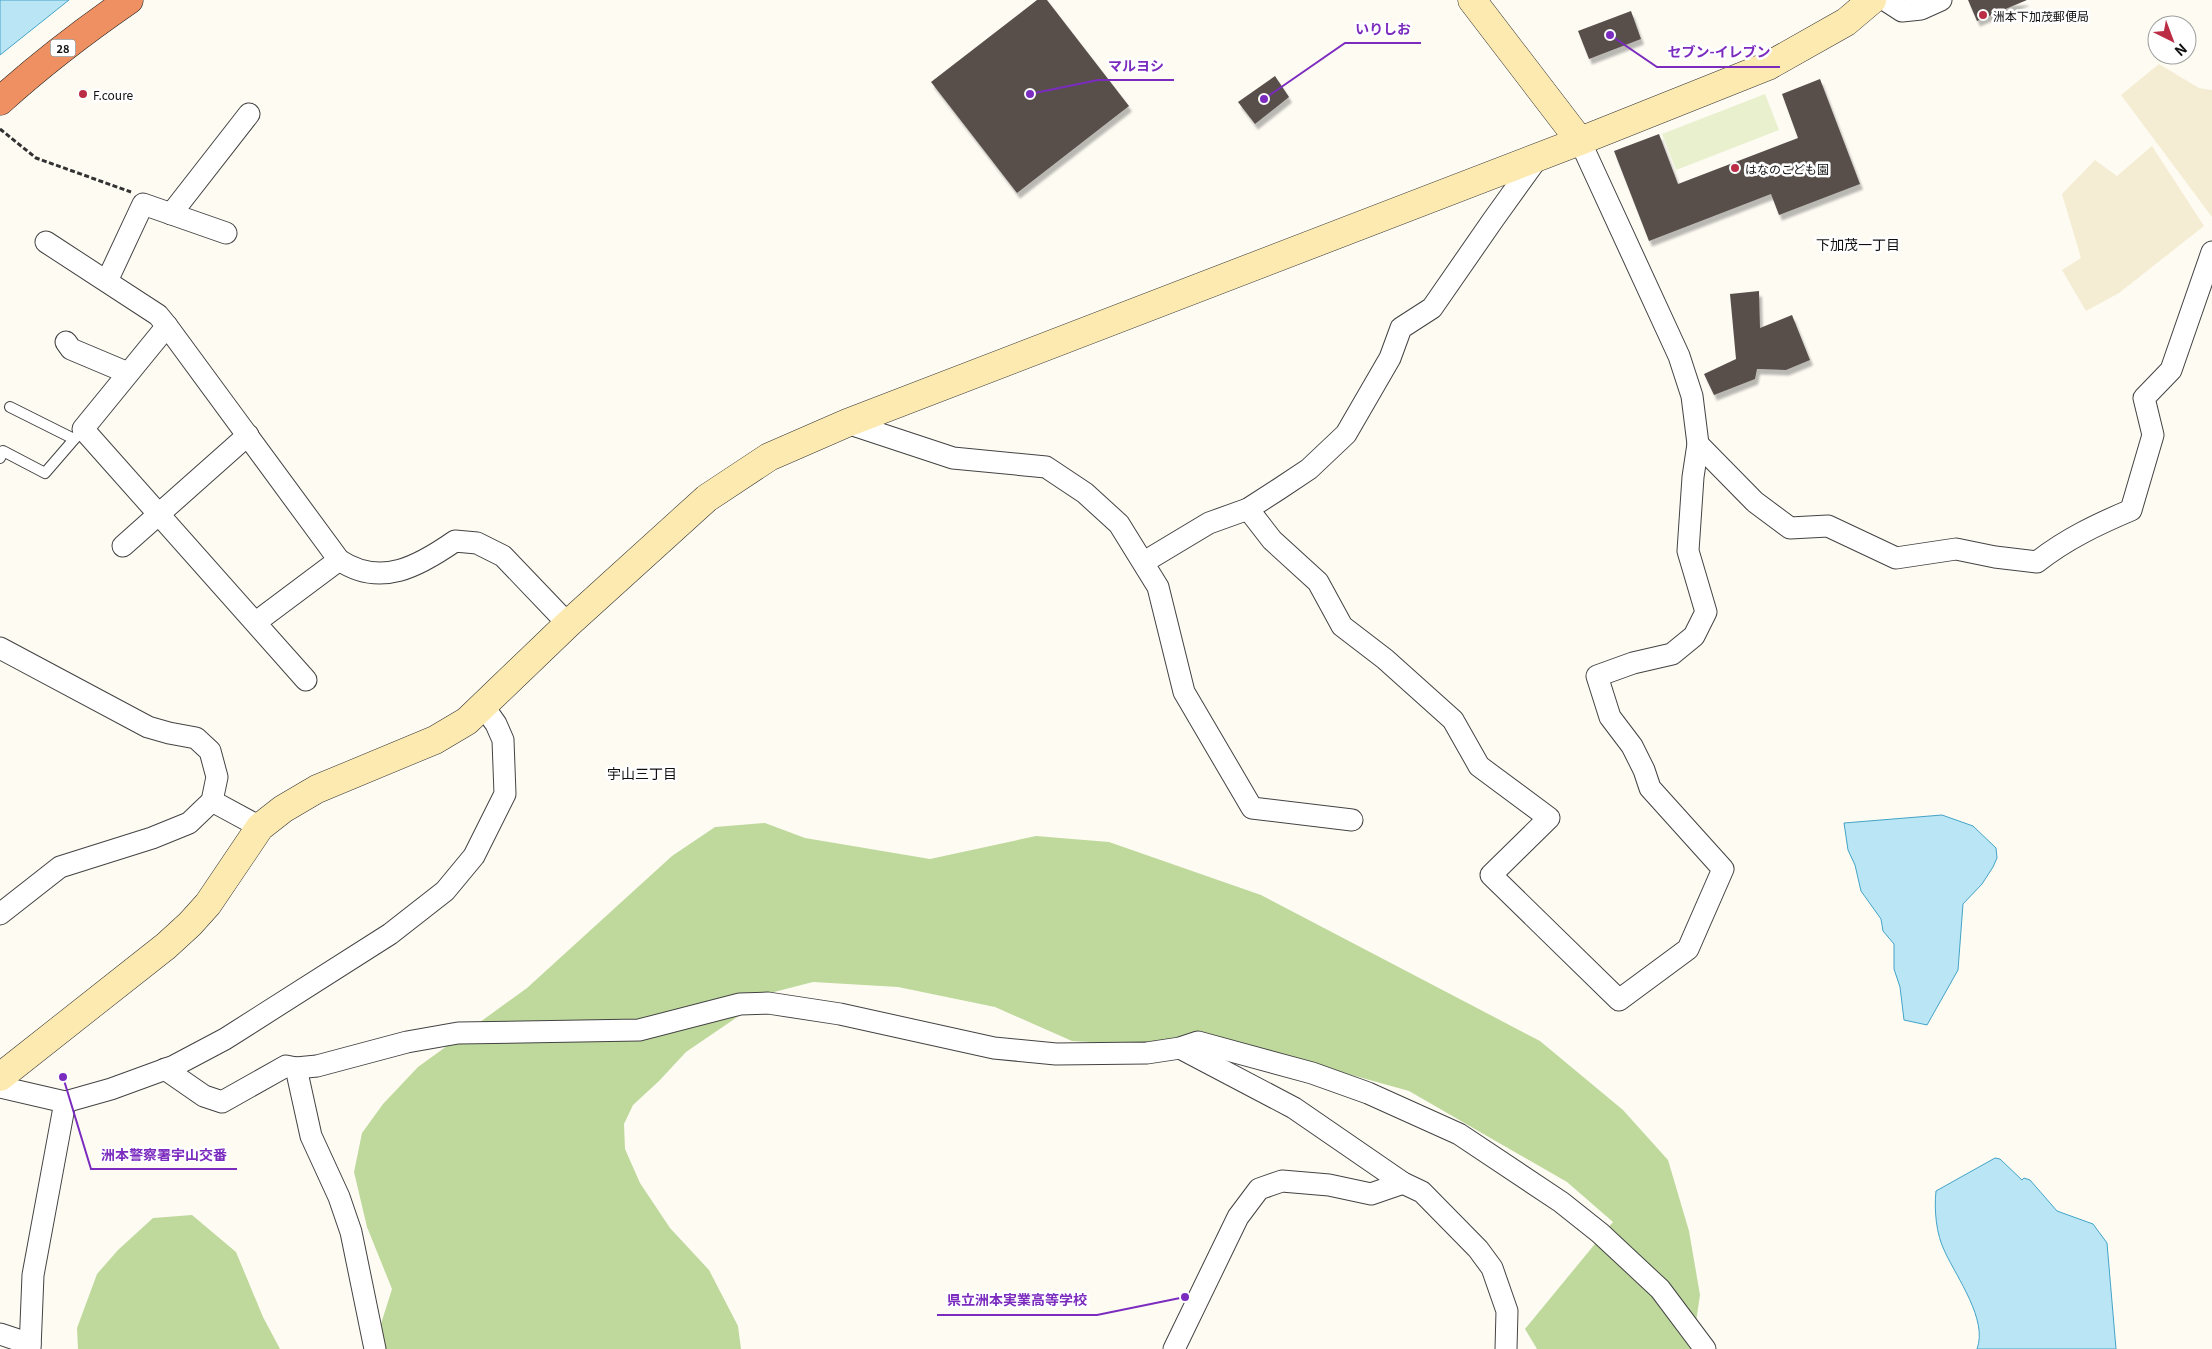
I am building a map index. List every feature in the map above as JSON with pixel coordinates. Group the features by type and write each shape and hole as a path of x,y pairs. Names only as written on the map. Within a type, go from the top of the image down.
{"highway":[{"name":"28","path":"0,101 41,64 96,22 129,0"}],"street":[{"path":"1248,509 1272,540 1318,582 1342,626 1385,659 1452,720 1478,766 1549,818 1491,875 1619,1000 1688,949 1723,870 1650,788 1644,770 1632,746 1610,717 1597,676 1634,663 1672,654 1694,636 1706,612 1688,551 1693,477 1698,444 1692,396 1680,356 1580,141 1472,0"},
{"path":"0,1077 166,946 190,924 208,904 260,827 300,797 435,740 467,721 568,624 707,498 769,457 847,423 1580,141 1768,66 1846,22 1872,0"},
{"path":"1885,0 1902,11 1922,9 1941,0"},
{"path":"171,214 249,114"},
{"path":"1144,562 1209,523 1248,509 1309,469 1346,434 1390,358 1402,328 1432,308 1492,220 1539,156"},
{"path":"107,281 143,204 226,233"},
{"path":"46,242 158,314 339,560 354,570 375,573 395,572 425,562 456,541 477,544 503,556 568,624"},
{"path":"1698,444 1755,502 1790,528 1828,526 1896,558 1956,549 1995,557 2037,562 2054,548 2088,528 2131,510 2153,435 2144,398 2171,370 2212,252"},
{"path":"167,326 78,434 159,514 306,680"},
{"path":"66,342 71,349 128,373"},
{"path":"847,423 953,458 1046,467 1085,493 1119,524 1158,586 1184,692 1252,808 1352,820"},
{"path":"123,546 248,435"},
{"path":"256,622 339,560"},
{"path":"0,648 148,727 196,738 210,751 217,777 212,801 189,823 152,838 60,867 0,914"},
{"path":"0,1087 66,1102 111,1090 174,1066 225,1038 390,934 445,891 474,856 505,794 503,740 496,724 484,706"},
{"path":"212,801 260,827"},
{"path":"165,1069 204,1096 222,1102 286,1066 296,1068 317,1066 407,1042 458,1033 639,1030 740,1004 768,1003 840,1014 994,1048 1056,1054 1147,1053 1180,1048 1198,1042 1312,1073 1368,1093 1459,1134 1561,1202 1600,1234 1660,1290 1705,1349"},
{"path":"1180,1048 1294,1108 1403,1183 1422,1192 1478,1249 1492,1268 1506,1311 1506,1349"},
{"path":"296,1068 311,1136 339,1197 351,1232 374,1349"},
{"path":"0,1334 30,1346 33,1275 66,1102"},
{"path":"1174,1349 1238,1217 1259,1189 1282,1181 1329,1185 1371,1194 1403,1183"}],"lane":[{"path":"0,458 3,451 45,473 78,434 10,407"}],"path":[{"path":"0,129 36,158 140,195"}],"shaded area":[{"path":"2158,65 2199,88 2212,90 2212,217 2121,95"},
{"path":"2152,146 2204,226 2119,293 2086,311 2062,270 2081,258 2062,194 2095,160 2117,176"}],"green space":[{"path":"1765,94 1779,130 1676,170 1662,134"},
{"path":"765,823 805,838 930,859 1036,836 1109,842 1261,895 1540,1041 1623,1110 1668,1160 1689,1231 1700,1295 1692,1349 1537,1349 1525,1329 1613,1222 1567,1182 1409,1091 1198,1032 1142,1045 1072,1041 995,1007 898,987 813,982 774,992 686,1052 633,1105 624,1124 625,1149 640,1183 670,1228 709,1270 738,1326 741,1349 373,1349 392,1289 367,1227 354,1172 362,1133 383,1104 418,1067 527,988 672,856 715,827"},
{"path":"192,1215 236,1252 263,1317 280,1349 78,1349 77,1328 97,1274 118,1250 153,1218"}],"water":[{"path":"0,0 69,0 0,55"},
{"path":"1942,815 1973,826 1996,848 1997,858 1982,884 1963,904 1958,970 1927,1025 1904,1020 1900,987 1894,969 1894,944 1883,931 1881,919 1861,891 1855,865 1848,850 1844,823"},
{"path":"1995,1158 2000,1159 2022,1180 2024,1178 2030,1180 2057,1211 2093,1224 2107,1243 2116,1349 1977,1349 1979,1338 1975,1312 1940,1238 1935,1206 1936,1191"}],"building":[{"path":"1037,0 1047,0 1129,106 1017,193 931,82"},
{"name":"洲本下加茂郵便局","path":"1968,0 2027,0 1977,21"},
{"path":"1631,11 1641,39 1589,59 1578,31"},
{"path":"1275,76 1289,97 1255,124 1238,102"},
{"name":"はなのこども園","path":"1820,79 1860,184 1779,215 1771,194 1649,241 1614,151 1659,134 1678,184 1798,138 1782,94"},
{"path":"1759,291 1760,328 1792,315 1810,360 1786,370 1757,369 1755,379 1714,395 1704,374 1736,359 1730,294"}],"place":[{"name":"洲本下加茂郵便局","path":"1983,15"},
{"name":"セブン-イレブン","path":"1610,35"},
{"name":"F.coure","path":"83,94"},
{"name":"マルヨシ","path":"1030,94"},
{"name":"いりしお","path":"1264,99"},
{"name":"はなのこども園","path":"1735,168"},
{"name":"洲本警察署宇山交番","path":"63,1077"},
{"name":"県立洲本実業高等学校","path":"1185,1297"}],"district":[{"name":"下加茂一丁目","path":"1858,244"},
{"name":"宇山三丁目","path":"642,773"}]}
